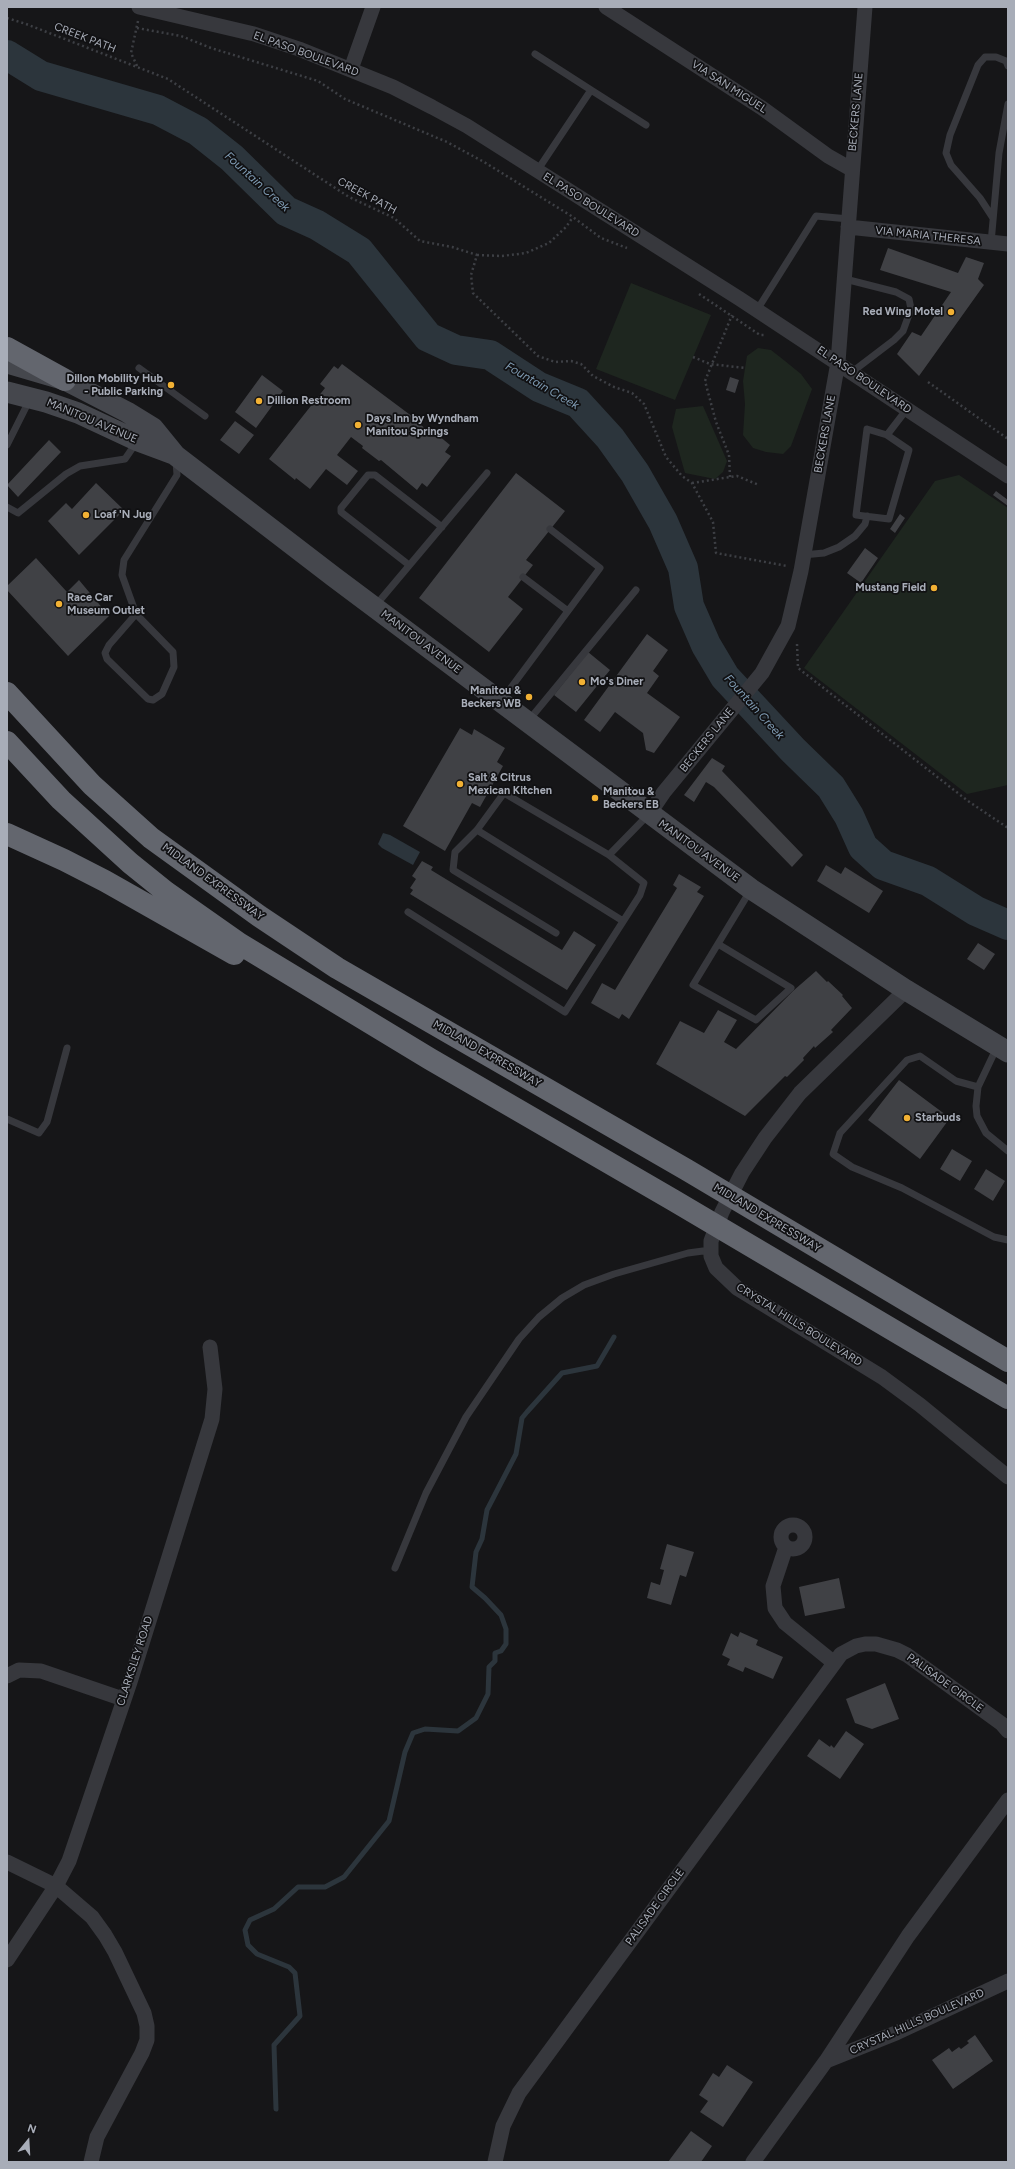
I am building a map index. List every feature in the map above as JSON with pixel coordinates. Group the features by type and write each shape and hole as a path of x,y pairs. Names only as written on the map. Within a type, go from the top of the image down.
{"highway":[{"path":"7,348 65,380"},
{"name":"MIDLAND EXPRESSWAY","path":"7,693 92,785 151,838 219,889 337,968 687,1170 1008,1361"},
{"path":"7,742 28,766 84,822 166,892 295,978 430,1059 673,1200 1008,1398"},
{"path":"7,834 105,881 224,949 430,1059"}],"main road":[{"name":"MANITOU AVENUE","path":"7,362 65,380 127,412 153,428 175,455 374,607 751,889 906,990 1003,1049"},
{"name":"MANITOU AVENUE","path":"7,392 78,413 138,441 175,455"}],"street":[{"path":"351,69 373,7"},
{"name":"VIA SAN MIGUEL","path":"606,7 762,108 828,156 851,169"},
{"name":"BECKERS LANE","path":"649,814 664,792 762,672 788,626 803,555 838,362 849,223 851,169 865,7"},
{"name":"EL PASO BOULEVARD","path":"138,10 254,34 351,69 393,87 432,107 467,126 740,299 838,362 1008,476"},
{"name":"VIA MARIA THERESA","path":"849,223 991,243 1008,244"},
{"path":"711,1253 711,1241 722,1212 742,1173 765,1138 800,1093 906,990"},
{"name":"CRYSTAL HILLS BOULEVARD","path":"711,1253 716,1268 737,1288 888,1381 1008,1477"},
{"name":"CLARKSLEY ROAD","path":"7,1960 56,1886 69,1861 123,1699 212,1419 215,1389 210,1347"},
{"path":"786,1547 773,1586 775,1608 785,1623 834,1662"},
{"name":"PALISADE CIRCLE","path":"495,2162 503,2126 519,2093 841,1654 856,1646 876,1644 897,1650 926,1668 1002,1724 1008,1731"},
{"path":"7,1676 19,1670 41,1671 123,1699"},
{"name":"CRYSTAL HILLS BOULEVARD","path":"753,2162 826,2061 867,1996 1008,1800"},
{"path":"7,1862 56,1886 92,1917 105,1935 144,2013 147,2026 147,2040 142,2053 99,2131 92,2150 91,2162"},
{"name":"CRYSTAL HILLS BOULEVARD","path":"826,2061 896,2033 1008,1982"}],"lane":[{"path":"535,54 646,125"},
{"path":"993,218 980,198 951,165 946,153 950,135 978,65 985,57 996,57 1006,61 1008,66"},
{"path":"537,171 590,90"},
{"path":"991,243 998,153 1008,104"},
{"path":"757,310 816,216 849,223"},
{"path":"845,279 896,292 909,300 911,309 903,331 894,340 852,372"},
{"path":"139,368 205,416"},
{"path":"7,445 31,398"},
{"path":"887,436 907,409"},
{"path":"866,428 887,436 909,450 889,519 856,515 866,428"},
{"path":"7,507 18,513 66,474 80,466 125,459 138,441"},
{"path":"136,614 109,645 105,653 107,659 148,699 153,700 162,694 174,667 173,652 136,614 122,575 124,560 177,475 175,455"},
{"path":"374,607 487,473"},
{"path":"409,565 341,512 341,508 368,475 375,475 442,527"},
{"path":"803,555 824,553 839,547 855,536 865,524 867,516"},
{"path":"501,702 600,568 550,529"},
{"path":"523,577 568,611"},
{"path":"527,722 636,590"},
{"path":"408,912 565,1012 640,895 644,883 609,854 504,793 477,830 455,852 453,870 556,933"},
{"path":"609,854 649,814"},
{"path":"477,830 623,921"},
{"path":"718,944 791,988 756,1020 693,985 751,889"},
{"path":"7,1119 39,1133 47,1122 67,1048"},
{"path":"1003,1049 978,1087 976,1106 981,1127 991,1138 1008,1151"},
{"path":"978,1087 956,1081 920,1056 907,1060 840,1133 833,1154 852,1167 902,1188 994,1237 1008,1240"},
{"path":"395,1568 426,1494 466,1417 519,1339 539,1317 562,1298 584,1285 599,1279 688,1253 703,1251 711,1253"}],"path":[{"path":"138,10 137,28 131,54 138,68"},
{"name":"CREEK PATH","path":"7,18 168,79 192,93 230,121 349,197 394,218 420,241 452,247 477,255 502,256 526,253 549,243 566,227 585,201"},
{"path":"137,28 181,36 211,48 318,81 345,99 447,142 484,162 573,217 601,238 631,249"},
{"path":"477,255 471,275 473,293 538,356 555,362 571,361 581,364 593,376 614,387 632,393 644,404 666,457 682,476 692,483 713,522 716,553 791,566"},
{"path":"694,290 760,335 772,335 779,324"},
{"path":"730,477 729,456 714,414 705,381 710,364 740,299"},
{"path":"693,357 710,364 745,368"},
{"path":"928,382 1008,439"},
{"path":"692,483 737,476 759,485"},
{"path":"798,637 798,668 968,801 1008,828"}],"shaded area":[{"path":"631,283 711,315 675,400 596,369"},
{"path":"758,348 771,350 801,374 812,389 791,446 783,454 766,452 753,448 743,435 745,404 743,381 747,356"},
{"path":"703,406 727,461 723,472 715,479 685,473 672,427 676,409"},
{"name":"Mustang Field","path":"959,475 1008,508 1008,785 967,794 804,668 935,481"},
{"path":"383,833 390,835 420,852 413,865 382,848 378,844"}],"building":[{"name":"Red Wing Motel","path":"888,248 958,273 966,257 984,263 978,279 984,285 919,376 897,354 912,332 921,336 951,292 880,270"},
{"name":"Days Inn by Wyndham Manitou Springs","path":"342,364 413,417 412,418 431,433 433,431 450,445 445,452 451,456 427,487 422,483 417,490 381,460 379,461 362,448 363,446 351,437 337,455 358,471 347,485 326,469 310,489 296,478 295,480 269,459 325,388 320,384 334,366 338,369"},
{"name":"Dillion Restroom","path":"262,375 283,391 256,428 235,412"},
{"path":"730,377 739,380 735,393 726,390"},
{"path":"235,421 254,435 239,454 220,440"},
{"path":"49,440 61,452 18,497 7,485"},
{"path":"516,473 565,511 526,560 533,565 508,597 523,609 489,652 419,598"},
{"name":"Loaf 'N Jug","path":"96,483 124,510 79,555 48,521 66,503 72,509"},
{"path":"996,491 1008,500 1008,506 993,495"},
{"path":"900,514 905,518 895,533 890,529"},
{"path":"865,548 878,558 861,583 847,573"},
{"name":"Race Car Museum Outlet","path":"36,558 67,592 79,580 109,616 68,656 7,590 7,586"},
{"path":"647,634 668,650 653,671 659,676 647,693 680,717 654,753 646,750 643,733 615,712 600,732 584,720"},
{"name":"Mo's Diner","path":"588,652 610,670 576,712 554,695"},
{"name":"Salt & Citrus Mexican Kitchen","path":"460,728 472,735 474,729 505,748 497,762 503,766 480,807 472,803 445,851 403,826"},
{"path":"712,758 725,766 722,771 803,855 792,867 714,787 706,782 694,802 684,795"},
{"path":"422,861 433,867 431,870 562,950 574,931 596,945 567,990 410,894 413,890 410,888 416,879 412,876"},
{"path":"826,865 841,874 845,867 883,891 869,913 817,881"},
{"path":"679,874 701,887 697,892 704,896 629,1019 622,1014 619,1019 591,1003 602,983 615,990 677,888 673,885"},
{"path":"978,943 995,954 984,970 967,959"},
{"path":"816,971 843,995 842,996 852,1008 831,1030 833,1032 815,1048 814,1046 803,1058 804,1060 787,1077 785,1076 745,1116 656,1064 680,1021 704,1033 718,1010 737,1020 724,1042 736,1049 793,991"},
{"path":"899,1080 950,1118 920,1159 868,1120"},
{"path":"952,1149 972,1161 960,1181 940,1169"},
{"path":"986,1169 1005,1181 993,1201 974,1189"},
{"path":"667,1544 694,1552 686,1577 680,1575 671,1605 647,1598 651,1582 660,1585 664,1570 660,1569"},
{"path":"839,1578 845,1608 805,1616 799,1587"},
{"path":"740,1632 758,1640 756,1645 783,1657 773,1679 745,1667 743,1672 727,1665 730,1659 722,1655 731,1633 738,1637"},
{"path":"885,1683 899,1719 872,1729 855,1723 846,1699"},
{"path":"846,1731 864,1744 840,1779 807,1756 819,1739 830,1747 831,1745 834,1748"},
{"path":"975,2035 993,2061 953,2089 932,2060 949,2048 952,2052 959,2047 961,2049 969,2043 967,2041"},
{"path":"727,2065 753,2082 723,2127 700,2112 708,2101 699,2095 713,2073 719,2077"},
{"path":"691,2131 712,2146 701,2162 668,2162"}],"waterway":[{"name":"Fountain Creek","path":"7,55 41,76 158,110 198,131 232,158 286,211 317,225 359,251 428,337 456,350 490,355 539,387 578,403 610,438 635,473 663,522 683,568 689,606 706,645 725,677 793,750 831,787 849,816 863,847 883,865 928,881 976,911 1008,925"},
{"path":"276,2109 274,2045 300,2016 295,1973 289,1967 257,1954 248,1945 245,1930 250,1920 274,1909 298,1887 325,1887 344,1877 389,1821 405,1752 413,1733 425,1729 458,1731 476,1718 488,1694 489,1667 495,1661 495,1653 501,1651 506,1644 506,1629 501,1615 472,1587 476,1552 482,1539 487,1510 516,1454 522,1418 562,1373 597,1366 614,1337"}],"place":[{"name":"Red Wing Motel","path":"951,312"},
{"name":"Dillon Mobility Hub - Public Parking","path":"171,385"},
{"name":"Dillion Restroom","path":"259,401"},
{"name":"Days Inn by Wyndham Manitou Springs","path":"358,425"},
{"name":"Loaf 'N Jug","path":"86,515"},
{"name":"Mustang Field","path":"934,588"},
{"name":"Race Car Museum Outlet","path":"59,604"},
{"name":"Mo's Diner","path":"582,682"},
{"name":"Manitou & Beckers WB","path":"529,697"},
{"name":"Salt & Citrus Mexican Kitchen","path":"460,784"},
{"name":"Manitou & Beckers EB","path":"595,798"},
{"name":"Starbuds","path":"907,1118"}]}
